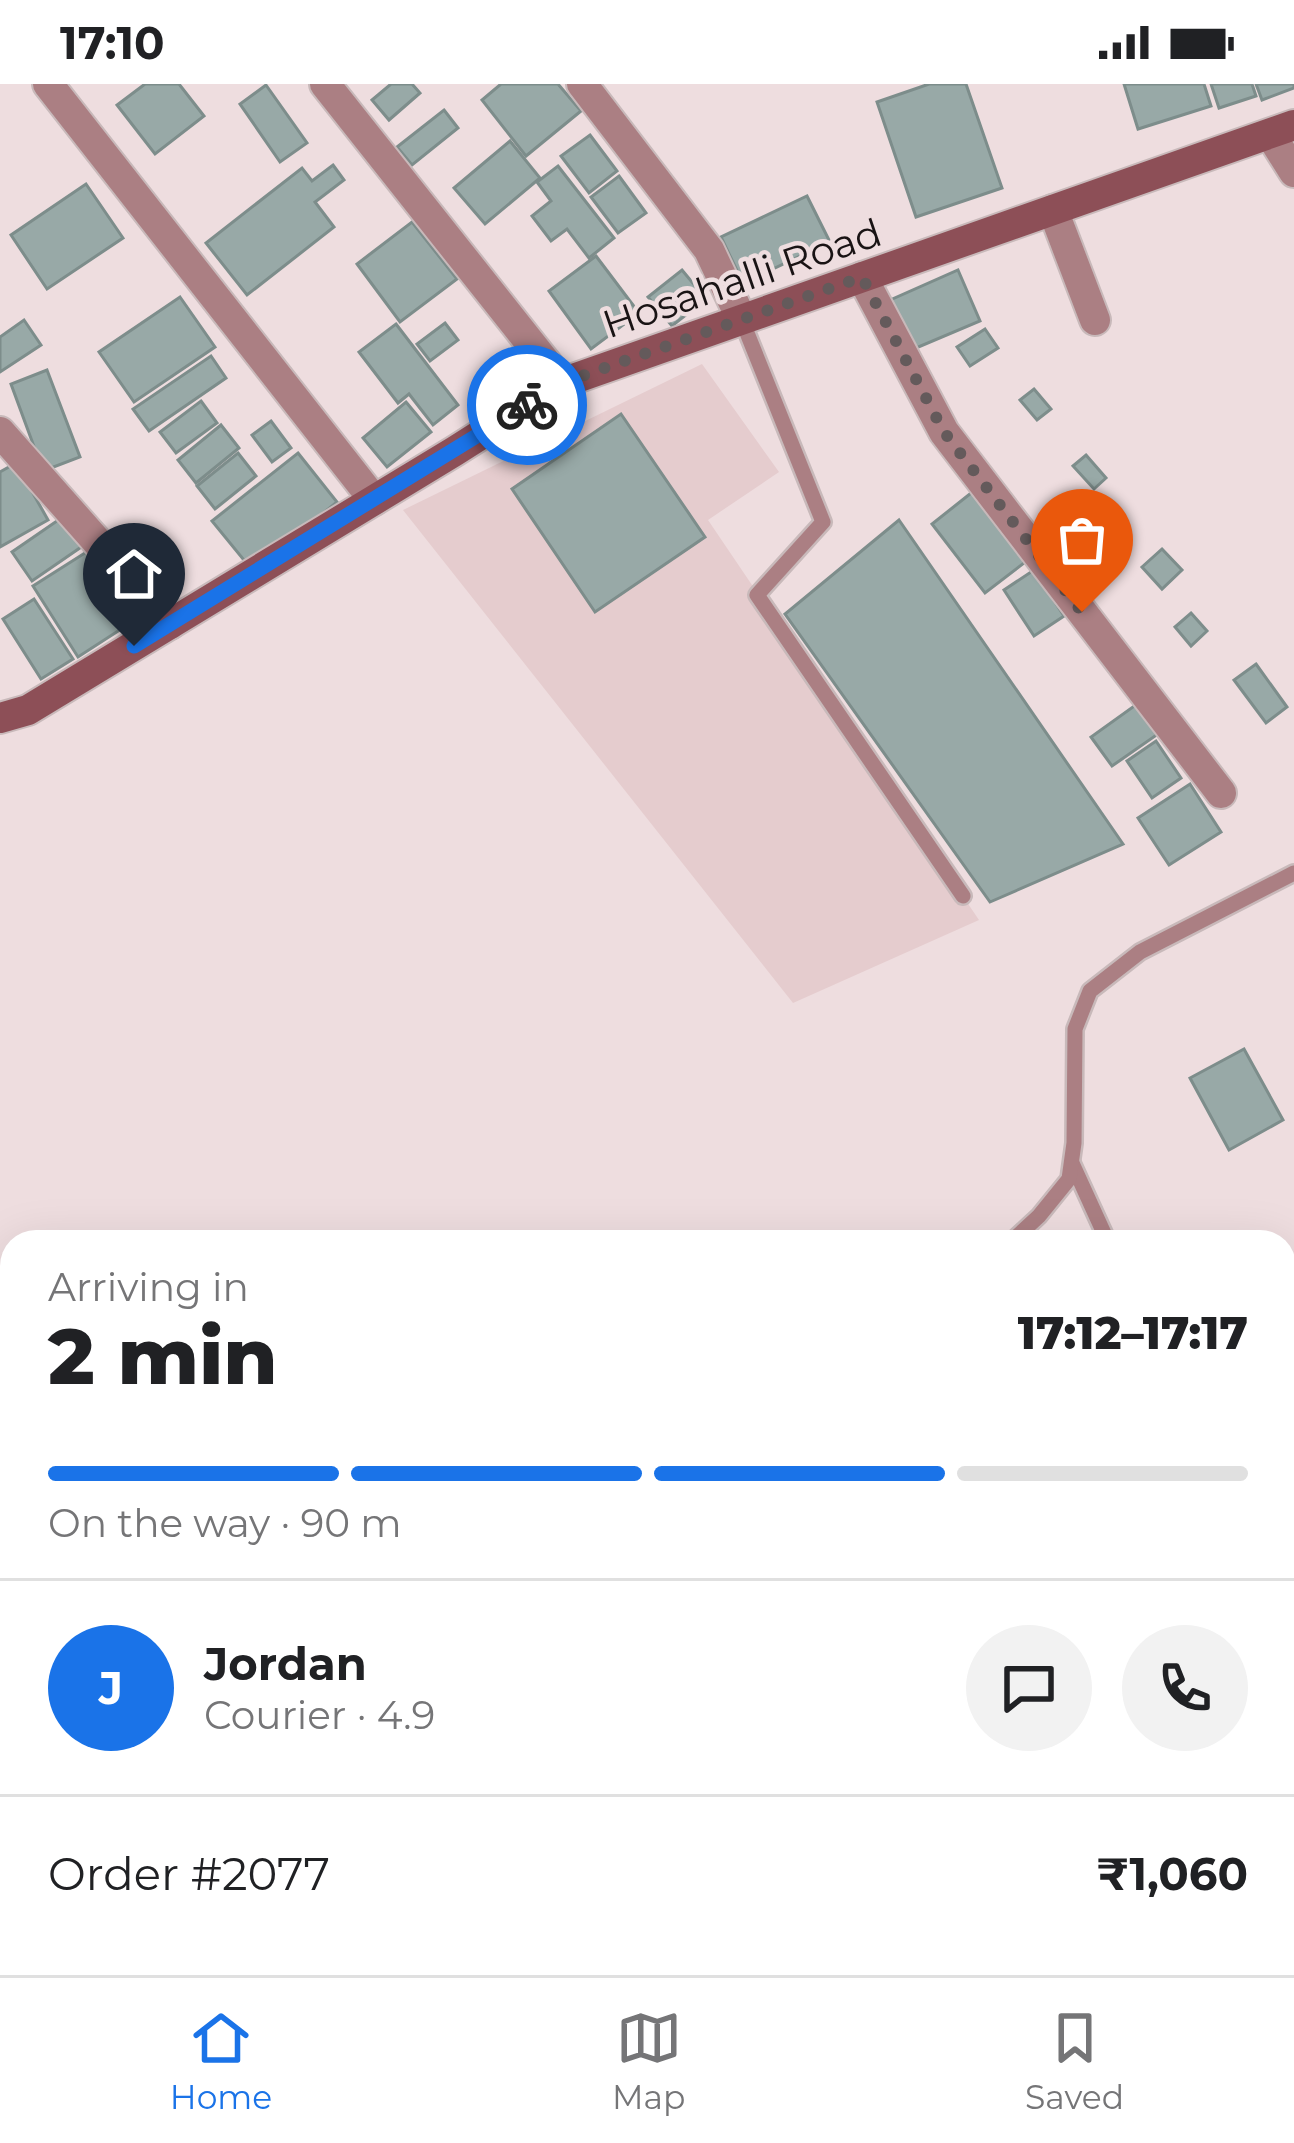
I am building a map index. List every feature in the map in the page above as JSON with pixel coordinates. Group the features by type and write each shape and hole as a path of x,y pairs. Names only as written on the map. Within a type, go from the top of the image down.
{"street":[{"path":"49,84 374,500"},
{"path":"325,84 562,383"},
{"path":"582,84 709,250 742,318"},
{"path":"1282,129 1294,172"},
{"name":"Hosahalli Road","path":"0,718 28,710 562,383 1282,129"},
{"path":"1053,210 1095,320"},
{"path":"862,277 944,432 1221,793"},
{"path":"0,432 170,624"}],"lane":[{"path":"742,318 823,522 757,595 963,896"},
{"path":"1024,1230 1069,1179 1075,1029 1090,991 1139,952 1294,873"},
{"path":"1071,1162 1102,1230"}],"shaded area":[{"path":"702,364 779,472 708,520 979,920 793,1003 403,510"}],"building":[{"path":"145,84 179,84 204,116 155,154 117,105"},
{"path":"391,84 412,84 420,93 389,120 372,100"},
{"path":"501,84 558,84 581,111 526,156 482,100"},
{"path":"929,84 966,84 1002,188 916,217 877,102"},
{"path":"1124,84 1204,84 1211,106 1138,129"},
{"path":"1211,84 1252,84 1256,96 1219,108"},
{"path":"1256,84 1294,84 1294,88 1262,100"},
{"path":"266,85 307,143 280,162 240,104"},
{"path":"444,110 458,128 412,165 397,147"},
{"path":"590,135 617,171 589,193 561,156"},
{"path":"510,141 540,178 485,224 454,188"},
{"path":"333,165 344,180 315,202 334,227 247,295 206,243 302,168 312,181"},
{"path":"558,166 614,238 589,258 567,229 551,241 532,216 551,201 537,182"},
{"path":"619,176 646,213 618,233 591,197"},
{"path":"86,184 123,238 47,289 11,235"},
{"path":"807,196 830,242 743,283 721,237"},
{"path":"412,222 457,279 400,322 357,264"},
{"path":"596,256 639,313 591,349 549,291"},
{"path":"682,270 706,299 672,326 648,297"},
{"path":"958,270 980,321 909,351 888,301"},
{"path":"180,297 215,347 134,402 99,352"},
{"path":"24,320 41,345 0,372 0,337"},
{"path":"445,323 458,340 430,361 417,344"},
{"path":"396,324 458,405 433,425 409,394 398,403 359,352"},
{"path":"985,329 998,348 970,366 957,347"},
{"path":"211,356 226,378 149,431 133,409"},
{"path":"47,370 80,457 43,471 11,384"},
{"path":"1034,389 1051,409 1037,420 1020,400"},
{"path":"201,401 217,423 176,453 160,432"},
{"path":"406,402 431,432 387,467 363,438"},
{"path":"621,414 705,537 595,612 512,489"},
{"path":"271,421 291,448 272,462 252,435"},
{"path":"221,425 239,448 196,483 178,460"},
{"path":"238,453 256,476 215,509 197,486"},
{"path":"298,453 337,502 252,570 212,521"},
{"path":"1086,455 1106,478 1094,489 1073,466"},
{"path":"16,463 48,520 0,547 0,472"},
{"path":"980,486 1033,556 985,593 932,524"},
{"path":"67,514 87,543 32,581 12,552"},
{"path":"899,520 1123,844 990,902 785,614"},
{"path":"1162,549 1182,570 1162,589 1142,567"},
{"path":"88,551 132,622 78,657 33,586"},
{"path":"1034,570 1064,616 1034,636 1004,590"},
{"path":"34,599 73,659 41,679 3,619"},
{"path":"1191,613 1207,631 1191,646 1175,627"},
{"path":"1256,664 1287,707 1266,723 1234,680"},
{"path":"1137,704 1158,734 1112,766 1091,737"},
{"path":"1156,741 1181,778 1152,798 1127,761"},
{"path":"1190,784 1221,832 1169,865 1138,818"},
{"path":"1244,1049 1283,1120 1229,1150 1190,1078"}],"way so far":[{"path":"527,405 562,383 862,277 944,432 1082,612"}],"route":[{"path":"134,646 527,405"}]}
